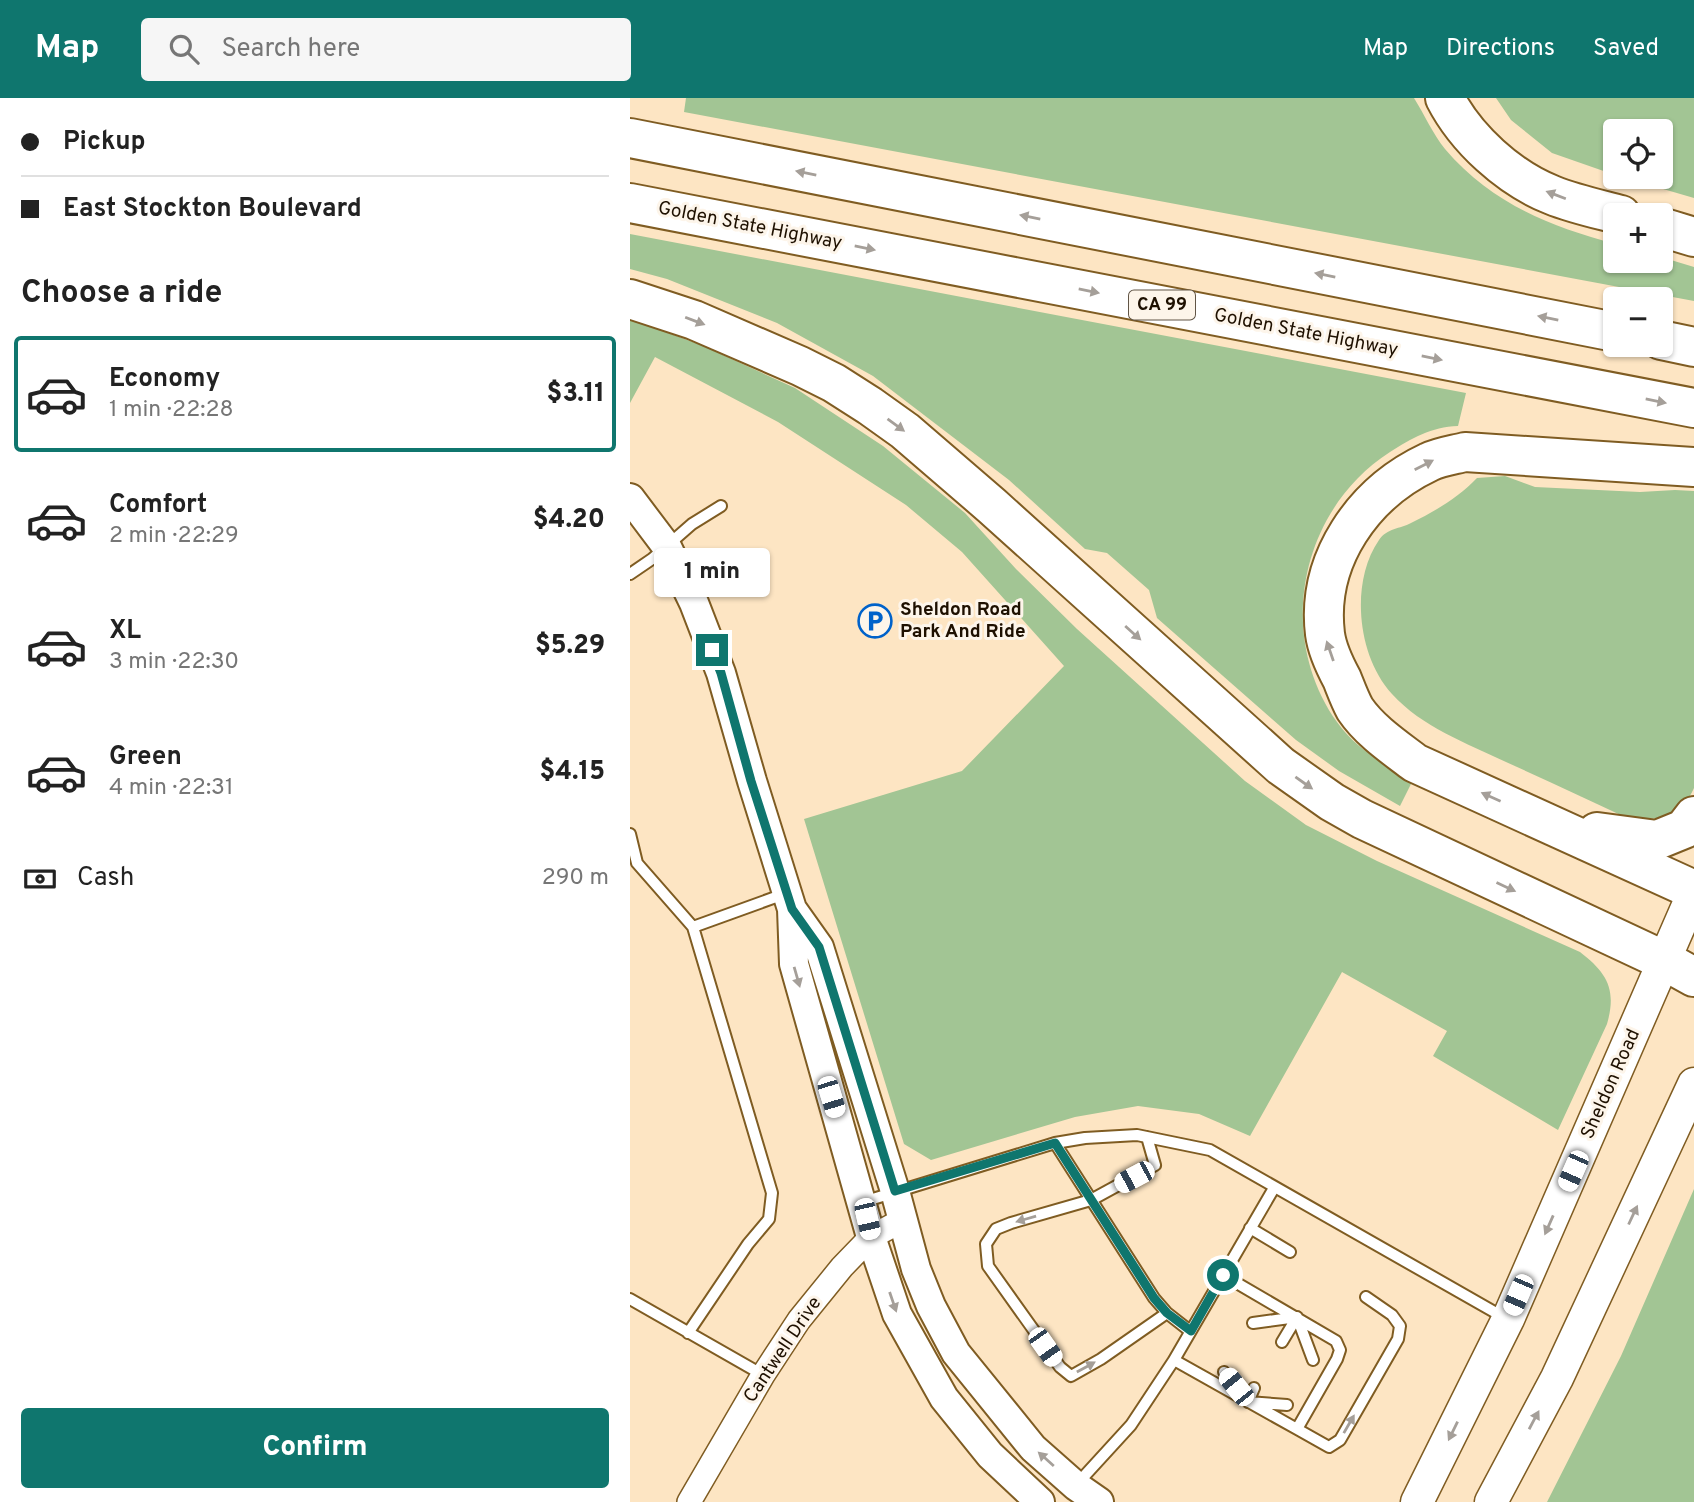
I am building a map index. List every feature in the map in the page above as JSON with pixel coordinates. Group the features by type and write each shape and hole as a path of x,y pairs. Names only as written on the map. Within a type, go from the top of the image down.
{"highway":[{"path":"1445,98 1477,142 1515,175 1552,195 1603,210"},
{"path":"630,138 1603,330"},
{"name":"Golden State Highway","path":"630,203 1694,408"},
{"path":"1673,231 1694,237"},
{"path":"630,299 694,320 800,366 834,383 905,431 1281,766 1332,802 1362,819 1680,969"},
{"path":"1673,343 1694,347"},
{"path":"1694,467 1465,452 1430,461 1398,480 1367,506 1348,531 1331,564 1324,600 1325,636 1355,709 1382,737 1415,763 1694,891"},
{"path":"1553,825 1657,840 1684,829 1694,816"}],"main road":[{"name":"Sheldon Road","path":"1417,1502 1680,969 1694,891"},
{"path":"1491,1502 1557,1378 1694,1084"}],"street":[{"path":"630,498 667,547 694,603 721,673 751,781 790,901 819,947 895,1191 916,1269 931,1306 956,1353 1033,1448 1076,1486 1099,1502"},
{"path":"790,901 793,964 871,1237 897,1314 944,1398 990,1455 1040,1502"},
{"name":"Cantwell Drive","path":"689,1502 763,1375 799,1321 842,1267 871,1237 903,1220"}],"lane":[{"path":"630,574 667,547 692,524 721,506"},
{"path":"630,834 637,863 693,927 772,1194 769,1219 748,1244 688,1332"},
{"path":"693,927 790,901"},
{"path":"863,1202 1055,1143 1137,1135 1210,1150 1508,1320"},
{"path":"1147,1137 1155,1166 1091,1200 996,1229 986,1244 988,1266 1060,1367 1070,1376 1101,1359 1167,1313"},
{"path":"1055,1143 1154,1298 1167,1313 1191,1331"},
{"path":"1076,1486 1130,1425 1174,1360 1274,1188"},
{"path":"1250,1228 1290,1252"},
{"path":"1223,1275 1336,1341 1340,1350 1337,1359 1297,1429"},
{"path":"1174,1360 1329,1447 1340,1440 1398,1339 1400,1326 1392,1315 1366,1297"},
{"path":"630,1299 763,1375"},
{"path":"1253,1323 1297,1317"},
{"path":"1282,1342 1297,1317"},
{"path":"1297,1317 1312,1360"},
{"path":"1224,1371 1248,1402 1287,1405"},
{"path":"1248,1402 1254,1388"}],"green space":[{"path":"686,98 1414,98 1445,149 1482,184 1522,210 1603,240 1603,273 1673,273 1673,261 1694,267 1694,301 1673,297 1673,287 1619,287 684,112"},
{"path":"1496,98 1694,98 1694,198 1663,189 1673,189 1673,119 1603,119 1603,171 1552,153 1511,120"},
{"path":"630,234 1466,393 1458,426 1430,431 1414,438 1390,452 1359,477 1335,506 1317,540 1306,576 1303,614 1306,651 1318,688 1337,722 1353,740 1382,762 1413,780 1400,806 1339,771 1296,740 1157,618 1149,590 1107,553 1085,549 1009,480 873,376 777,323 667,279 630,269"},
{"path":"630,319 701,345 795,388 883,446 965,513 1016,569 1077,629 1245,781 1306,825 1377,861 1580,952 1597,967 1607,983 1610,991 1610,1012 1558,1130 1433,1056 1447,1031 1342,972 1250,1136 1199,1114 1138,1106 1075,1117 931,1160 904,1144 804,819 962,771 1064,666 962,552 906,505 778,422 655,357 630,403"},
{"path":"1505,476 1535,487 1640,492 1694,491 1694,788 1675,812 1658,818 1627,818 1431,725 1404,706 1379,676 1363,633 1361,602 1367,565 1379,540 1390,531 1446,504 1477,478"},
{"path":"1694,1189 1694,1502 1547,1502 1621,1356"}],"place":[{"name":"Sheldon Road Park And Ride","path":"875,621"}],"route":[{"path":"712,650 792,909 819,947 895,1191 1055,1143 1154,1298 1167,1313 1191,1331 1223,1275"}]}
